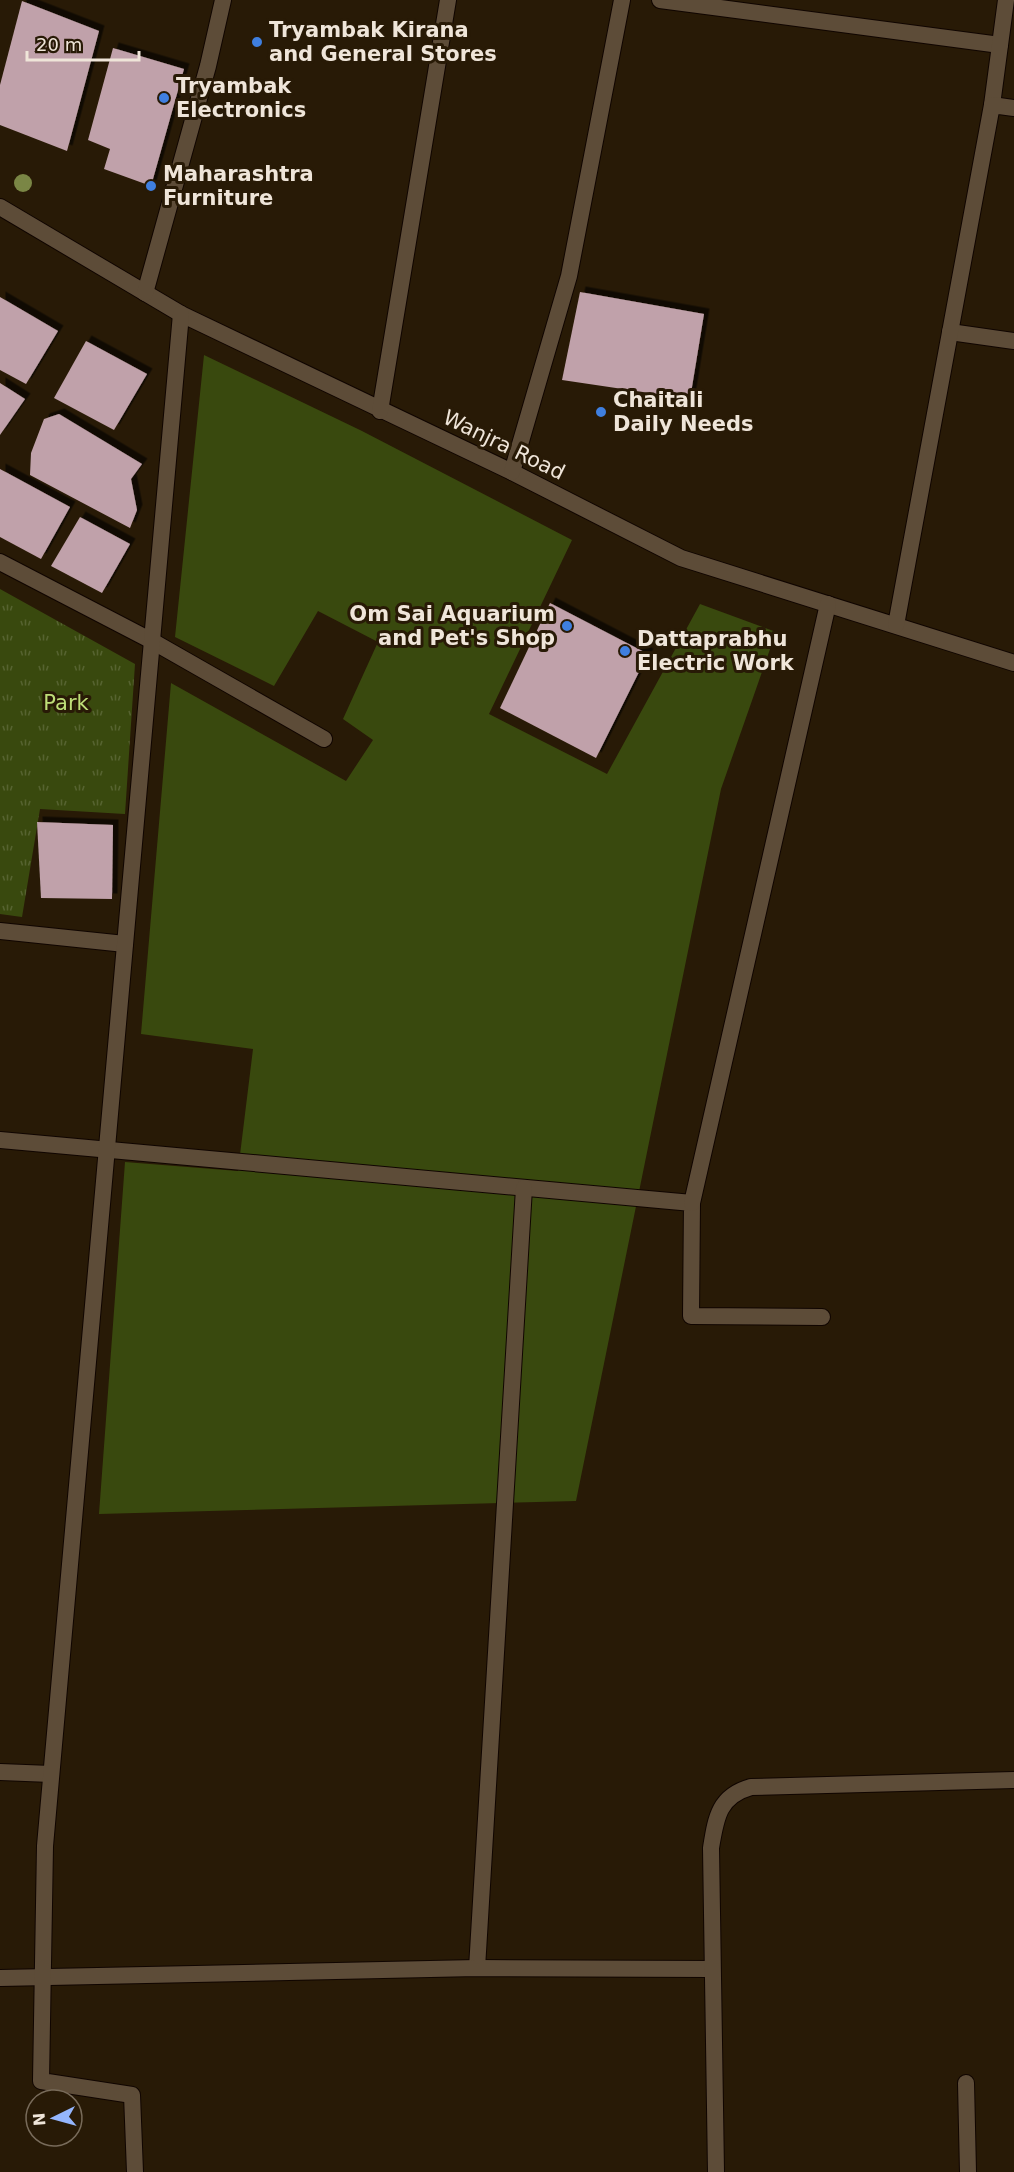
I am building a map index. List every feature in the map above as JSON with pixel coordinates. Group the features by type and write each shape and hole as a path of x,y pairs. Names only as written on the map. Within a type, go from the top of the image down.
{"street":[{"path":"146,293 224,0"},
{"path":"380,411 448,0"},
{"path":"512,472 569,276 622,0"},
{"path":"660,0 1000,45"},
{"path":"896,625 992,105 1006,0"},
{"path":"992,105 1014,108"},
{"name":"Wanjra Road","path":"0,207 181,314 380,411 512,472 681,558 1014,663"},
{"path":"135,2172 132,2095 41,2080 45,1845 181,314"},
{"path":"950,332 1014,341"},
{"path":"0,562 152,641 324,739"},
{"path":"822,1317 691,1316 692,1203 828,604"},
{"path":"0,931 125,944"},
{"path":"0,1140 692,1203"},
{"path":"477,1968 524,1188"},
{"path":"0,1772 51,1774"},
{"path":"716,2172 711,1848 715,1823 721,1806 735,1792 751,1787 1014,1780"},
{"path":"0,1978 477,1968 712,1970"},
{"path":"966,2083 968,2172"}],"green space":[{"path":"204,355 362,431 572,540 489,714 607,774 700,604 776,632 721,789 576,1501 99,1514 125,1162 238,1171 253,1049 141,1034 171,683 346,781 373,740 343,719 378,642 318,611 274,686 175,637"},
{"name":"Park","path":"0,589 135,664 125,814 40,809 22,917 0,914"}],"building":[{"path":"22,1 99,31 67,151 0,125 0,85"},
{"path":"113,48 184,69 151,186 104,169 110,149 88,140"},
{"path":"580,292 704,314 690,399 562,380"},
{"path":"0,297 58,331 26,384 0,370"},
{"path":"86,341 147,374 114,430 54,398"},
{"path":"0,383 25,399 0,435"},
{"path":"59,414 142,464 131,479 137,510 130,528 30,475 31,453 44,419"},
{"path":"0,469 70,507 41,559 0,537"},
{"path":"80,517 130,544 102,593 51,566"},
{"path":"550,603 648,654 596,758 500,708"},
{"path":"37,822 113,825 112,899 41,898"}],"place":[{"name":"Tryambak Kirana and General Stores","path":"257,42"},
{"name":"Tryambak Electronics","path":"164,98"},
{"name":"Maharashtra Furniture","path":"151,186"},
{"name":"Chaitali Daily Needs","path":"601,412"},
{"name":"Om Sai Aquarium and Pet's Shop","path":"567,626"},
{"name":"Dattaprabhu Electric Work","path":"625,651"}]}
